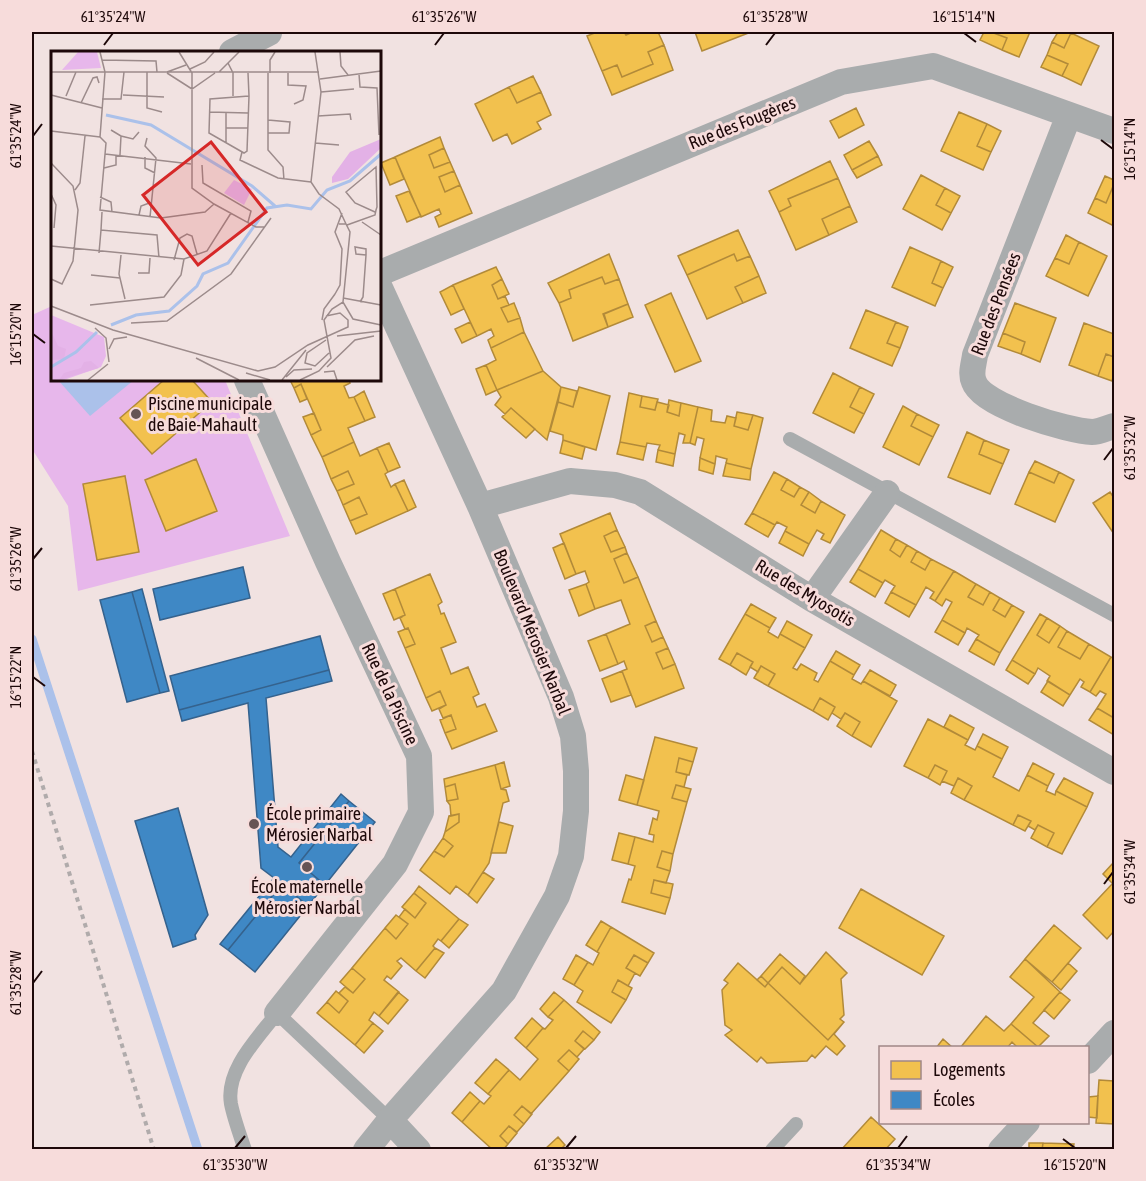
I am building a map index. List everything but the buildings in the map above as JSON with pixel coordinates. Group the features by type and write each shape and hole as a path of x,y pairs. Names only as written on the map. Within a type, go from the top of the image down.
{"street":[{"path":"235,51 271,39"},
{"name":"Rue des Fougères","path":"381,273 841,82 933,66 1114,130"},
{"name":"Rue des Pensées","path":"1068,115 975,355 972,373 974,384 980,393 1014,411 1071,429 1095,432 1114,426"},
{"name":"Boulevard Mérosier Narbal","path":"366,1149 504,991 557,896 571,856 576,811 573,736 561,697 480,506 381,290"},
{"name":"Rue de la Piscine","path":"247,381 419,756 421,812 395,864 277,1013"},
{"name":"Rue des Myosotis","path":"480,506 570,481 615,485 640,492 812,599 1114,772"},
{"path":"812,599 887,493"},
{"path":"1089,1060 1114,1033"},
{"path":"390,1120 418,1149"},
{"path":"1001,1149 1025,1124"}],"lane":[{"path":"790,439 1114,615"},
{"path":"277,1013 390,1120"},
{"name":"Rue de la Piscine","path":"245,1149 230,1102 232,1078 245,1056 277,1013"},
{"path":"772,1149 796,1125"}],"path":[{"path":"32,751 154,1149"}],"shaded area":[{"name":"Piscine municipale de Baie-Mahault","path":"51,306 51,381 225,381 290,536 78,591 68,506 32,449 32,315"}],"water":[{"path":"59,381 133,381 90,416"}],"waterway":[{"path":"32,639 198,1150"}],"place":[{"name":"Piscine municipale de Baie-Mahault","path":"136,414"},
{"name":"École primaire Mérosier Narbal","path":"254,824"},
{"name":"École maternelle Mérosier Narbal","path":"307,867"}]}
